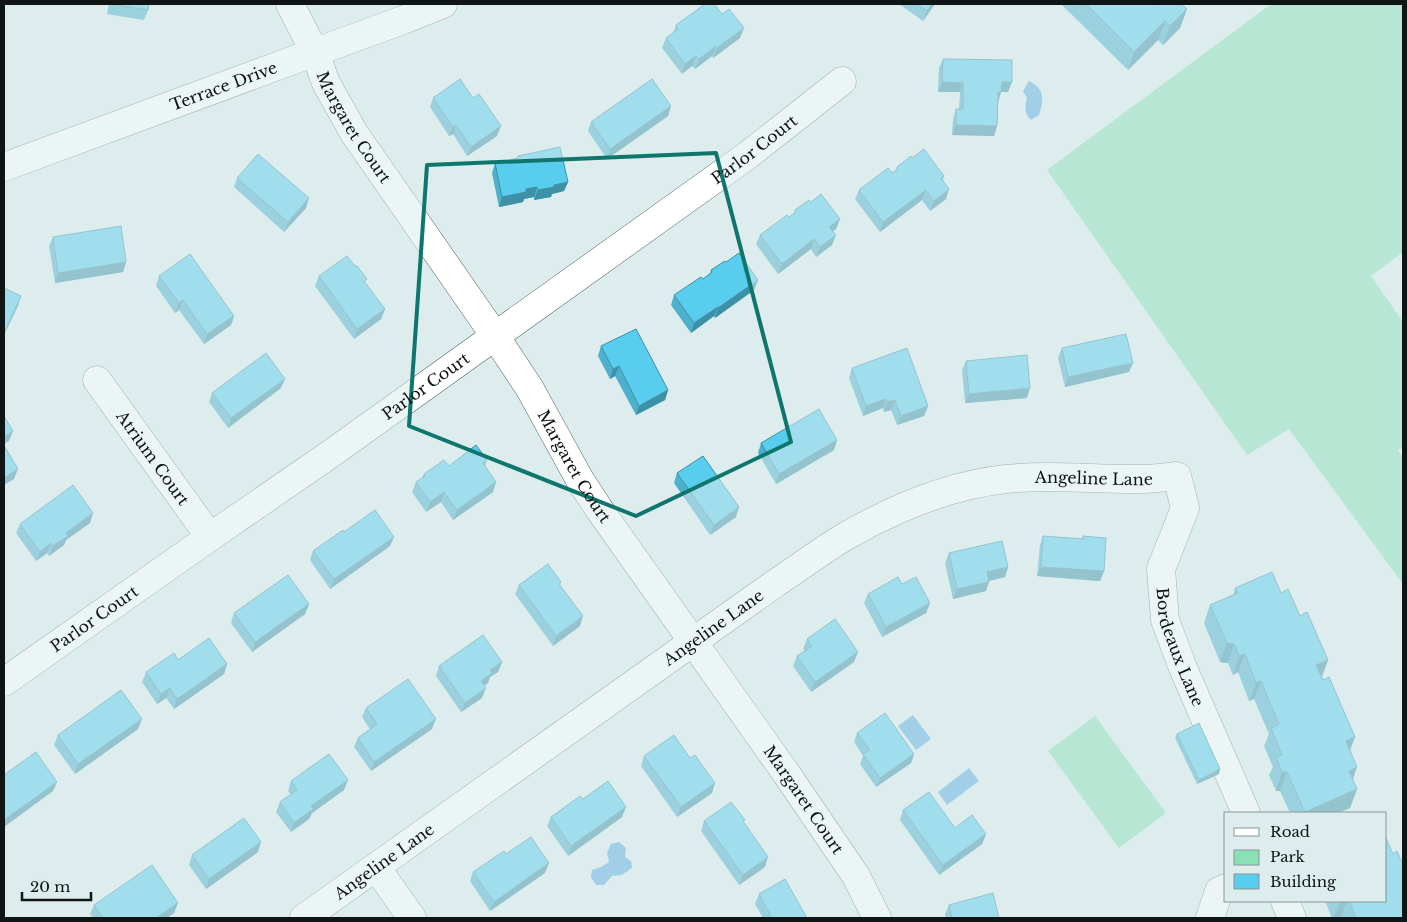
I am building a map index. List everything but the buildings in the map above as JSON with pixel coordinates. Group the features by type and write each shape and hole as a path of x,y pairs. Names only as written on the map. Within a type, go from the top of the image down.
{"street":[{"name":"Margaret Court","path":"290,4 314,53 326,83 354,133 530,389 580,480 599,509 788,776 856,876 878,918"},
{"name":"Terrace Drive","path":"4,167 291,60 411,18 443,4"},
{"name":"Parlor Court","path":"4,682 337,449 748,155 842,81"},
{"name":"Atrium Court","path":"97,380 210,537"},
{"name":"Angeline Lane","path":"304,918 773,585 845,537 890,512 939,494 1006,479 1041,477 1144,479 1178,476"},
{"name":"Bordeaux Lane","path":"1178,476 1185,508 1161,569 1165,620 1183,668 1246,812"},
{"path":"376,867 412,918"},
{"path":"1210,918 1219,891 1224,889"},
{"path":"1285,902 1292,918"}],"highlighted area":[{"path":"716,153 791,442 636,516 409,426 427,165"}],"green space":[{"path":"1271,4 1403,4 1403,252 1371,276 1403,322 1403,447 1398,450 1403,458 1403,584 1289,429 1247,455 1047,170"},
{"path":"1095,716 1166,813 1119,848 1048,751"}],"water":[{"path":"1029,81 1041,91 1042,95 1039,115 1031,120 1026,112 1027,98 1023,91"},
{"path":"913,715 931,739 916,750 898,726"},
{"path":"969,768 979,781 947,805 938,792"},
{"path":"619,842 626,848 625,857 631,861 632,868 622,875 612,876 604,885 596,885 591,877 592,870 609,862 607,853 611,844"}]}
